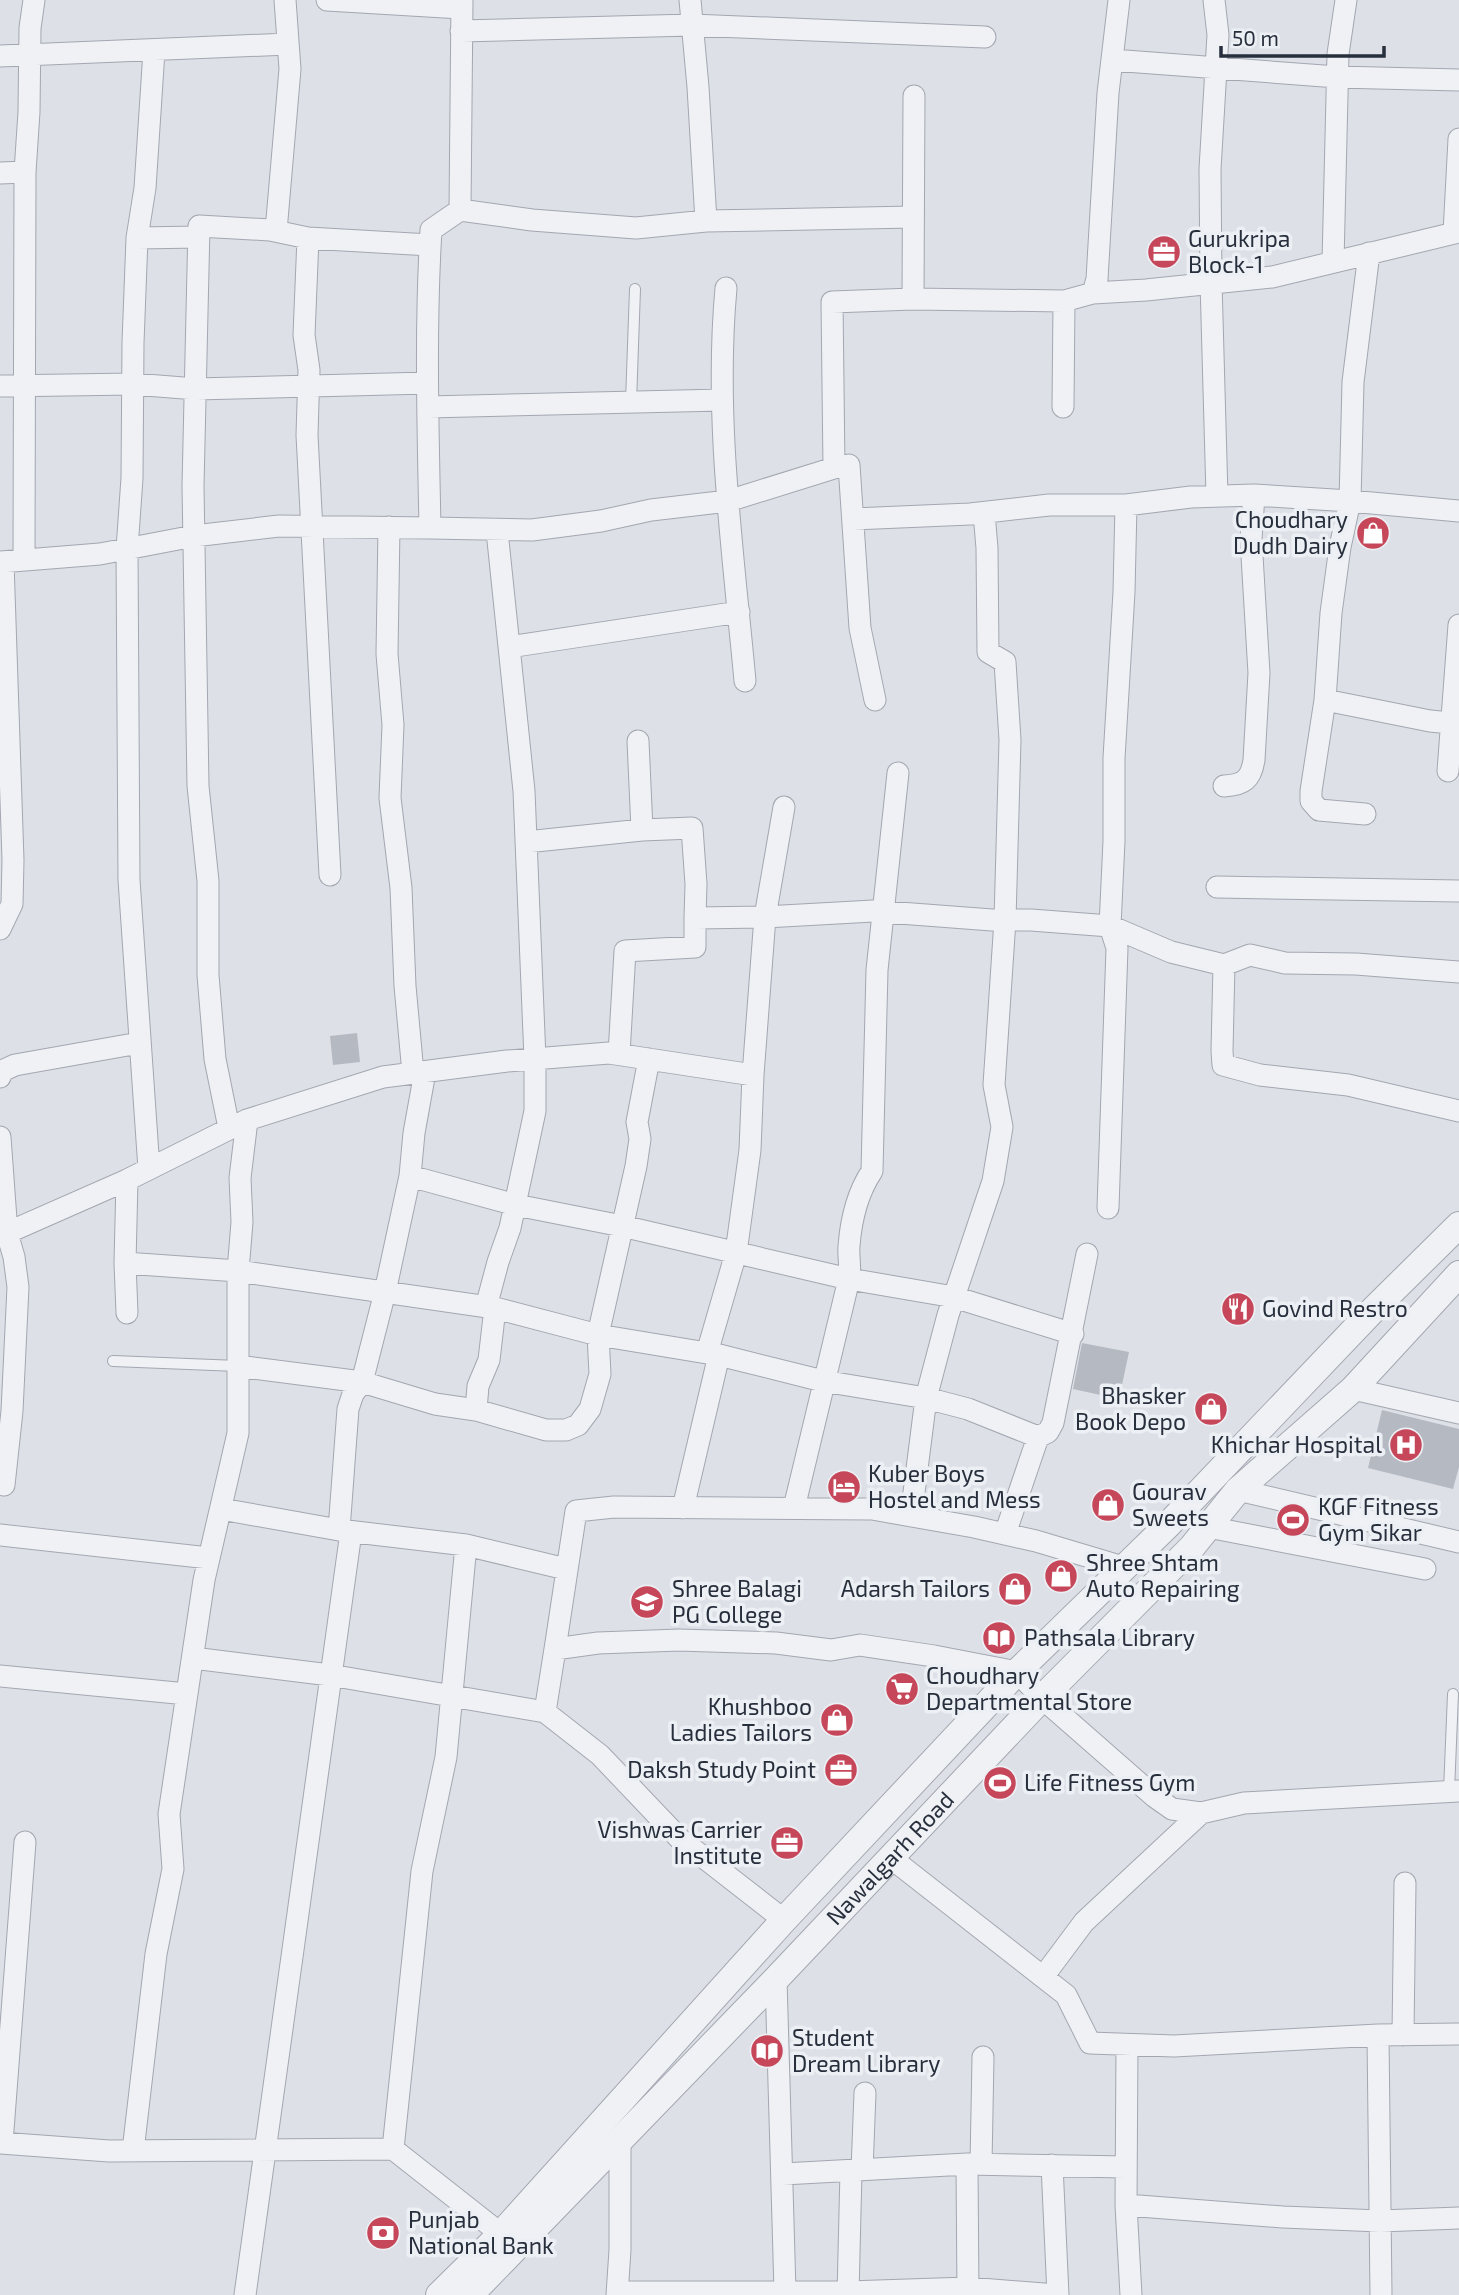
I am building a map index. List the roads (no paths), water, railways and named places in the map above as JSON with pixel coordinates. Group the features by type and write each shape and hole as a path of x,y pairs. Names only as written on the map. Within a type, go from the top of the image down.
{"street":[{"path":"0,929 12,904 6,821 3,689 9,561 24,387 25,172 30,28 34,0"},
{"path":"276,231 290,69 285,0"},
{"path":"327,0 461,4 460,209"},
{"path":"690,0 706,221"},
{"path":"1093,293 1099,262 1112,60 1119,0"},
{"path":"1214,0 1218,35 1210,169 1217,496"},
{"path":"1333,262 1338,54 1346,0"},
{"path":"461,31 692,25 985,37"},
{"path":"0,57 288,44"},
{"path":"149,1169 129,880 127,549 132,478 137,238 145,188 154,51"},
{"path":"1112,60 1337,77 1459,80"},
{"path":"913,299 914,96"},
{"path":"834,468 832,302 913,299 1064,301 1093,293 1272,277 1456,233 1459,139"},
{"path":"0,173 25,172"},
{"path":"430,528 427,383 431,230 460,209 532,220 636,228 706,221 914,216"},
{"path":"133,2151 156,1954 173,1869 169,1814 204,1580 238,1433 238,1271 242,1222 238,1124 215,1059 208,975 208,881 198,786 192,486 199,226 276,231 307,238 430,245"},
{"path":"137,238 199,237"},
{"path":"307,238 304,335 309,370 307,435 330,875"},
{"path":"1365,814 1319,810 1311,802 1311,791 1325,700 1331,613 1340,547 1350,501 1353,382 1368,253"},
{"path":"726,288 722,400 724,471 745,681"},
{"path":"1063,407 1064,301"},
{"path":"0,386 133,384 196,389 427,383"},
{"path":"428,407 722,400"},
{"path":"9,561 100,554 194,536 279,526 532,530 601,521 651,510 728,501 849,465 860,628 875,700"},
{"path":"1224,786 1246,782 1254,760 1259,673 1251,539 1254,495"},
{"path":"853,519 984,513 1049,505 1126,505 1191,497 1254,495 1459,511"},
{"path":"1108,1208 1117,948 1110,926 1114,758 1124,592 1126,505"},
{"path":"911,1516 926,1398 954,1297 993,1181 1002,1127 994,1085 1005,920 1010,740 1005,662 988,652 988,548 984,513"},
{"path":"244,2295 330,1675 345,1531 348,1409 353,1394 362,1382 385,1292 410,1177 414,1133 419,1072 405,986 401,888 390,798 393,725 387,654 389,527"},
{"path":"476,1410 478,1386 489,1360 490,1307 516,1205 535,1111 524,791 498,531"},
{"path":"509,647 739,612"},
{"path":"1448,771 1459,625"},
{"path":"1325,700 1451,723"},
{"path":"638,741 642,830"},
{"path":"794,1508 849,1279 851,1264 848,1248 861,1189 873,1171 877,970 898,773"},
{"path":"684,1508 713,1354 736,1253 750,1150 765,917 784,807"},
{"path":"526,842 642,830 692,828 696,884 695,947 625,951 619,1054"},
{"path":"1217,887 1459,891"},
{"path":"695,918 883,912 1110,926 1171,952 1224,965 1250,955 1284,963 1356,964 1459,972"},
{"path":"1224,965 1223,1065 1261,1075 1348,1085 1459,1111"},
{"path":"0,1077 2,1071 15,1065 139,1043"},
{"path":"3,1234 127,1180 238,1124 383,1077 609,1053 753,1075"},
{"path":"238,1366 362,1382 435,1404 476,1410 546,1430 566,1430 578,1425 590,1409 600,1374 598,1335 636,1166 640,1139 637,1122 649,1059"},
{"path":"0,1137 3,1234 14,1256 18,1287 12,1411 4,1485"},
{"path":"410,1177 516,1205 622,1226 849,1279 954,1297 1073,1334"},
{"path":"127,1180 127,1313"},
{"path":"439,2295 501,2234 784,1920 1017,1672 1167,1526 1375,1308 1459,1225"},
{"path":"1440,1245 1459,1268"},
{"path":"1005,1534 1038,1437 1048,1432 1054,1423 1087,1255"},
{"path":"125,1263 238,1271 490,1307 598,1335 713,1354 823,1381 926,1398 968,1409 1038,1437"},
{"name":"Nawalgarh Road","path":"470,2295 776,1979 1042,1698 1192,1547 1238,1490 1353,1389 1459,1273"},
{"path":"1353,1389 1459,1413"},
{"path":"1238,1490 1459,1542"},
{"path":"545,1713 576,1511 614,1507 872,1509 1005,1534 1123,1567"},
{"path":"221,1509 345,1531 466,1545 566,1569"},
{"path":"1208,1528 1425,1569"},
{"path":"0,1535 209,1558"},
{"path":"393,2149 422,1871 446,1757 466,1545"},
{"path":"555,1649 598,1643 680,1640 776,1643 831,1650 860,1645 1017,1672 1042,1698 1172,1809 1201,1813 1244,1803 1454,1791"},
{"path":"193,1658 330,1675 545,1713 600,1755 680,1839 784,1920"},
{"path":"0,1676 187,1694"},
{"path":"1043,1977 1084,1922 1201,1813"},
{"path":"25,1842 1,2143 133,2151 393,2149 501,2234"},
{"path":"891,1858 1066,1995 1090,2043 1174,2046 1378,2035 1459,2034"},
{"path":"1403,2035 1405,1882"},
{"path":"776,1979 785,2291"},
{"path":"1378,2035 1381,2295"},
{"path":"1127,2045 1126,2205 1131,2295"},
{"path":"968,2291 974,2164 984,2057"},
{"path":"848,2293 866,2093"},
{"path":"620,2140 620,2250 617,2293 968,2291 1058,2295 1052,2165"},
{"path":"783,2174 974,2164 1126,2167"},
{"path":"1126,2205 1283,2217 1380,2221 1459,2218"}],"lane":[{"path":"631,402 635,289"},
{"path":"113,1361 238,1366"},
{"path":"1453,1694 1454,1791"}],"place":[{"name":"Gurukripa Block-1","path":"1164,252"},
{"name":"Choudhary Dudh Dairy","path":"1373,533"},
{"name":"Govind Restro","path":"1238,1309"},
{"name":"Bhasker Book Depo","path":"1211,1409"},
{"name":"Khichar Hospital","path":"1406,1445"},
{"name":"Kuber Boys Hostel and Mess","path":"844,1487"},
{"name":"Gourav Sweets","path":"1108,1505"},
{"name":"KGF Fitness Gym Sikar","path":"1293,1520"},
{"name":"Shree Shtam Auto Repairing","path":"1061,1576"},
{"name":"Adarsh Tailors","path":"1015,1589"},
{"name":"Shree Balagi PG College","path":"647,1602"},
{"name":"Pathsala Library","path":"999,1638"},
{"name":"Choudhary Departmental Store","path":"902,1689"},
{"name":"Khushboo Ladies Tailors","path":"837,1720"},
{"name":"Daksh Study Point","path":"841,1770"},
{"name":"Life Fitness Gym","path":"1000,1783"},
{"name":"Vishwas Carrier Institute","path":"787,1843"},
{"name":"Student Dream Library","path":"767,2051"},
{"name":"Punjab National Bank","path":"383,2233"}]}
